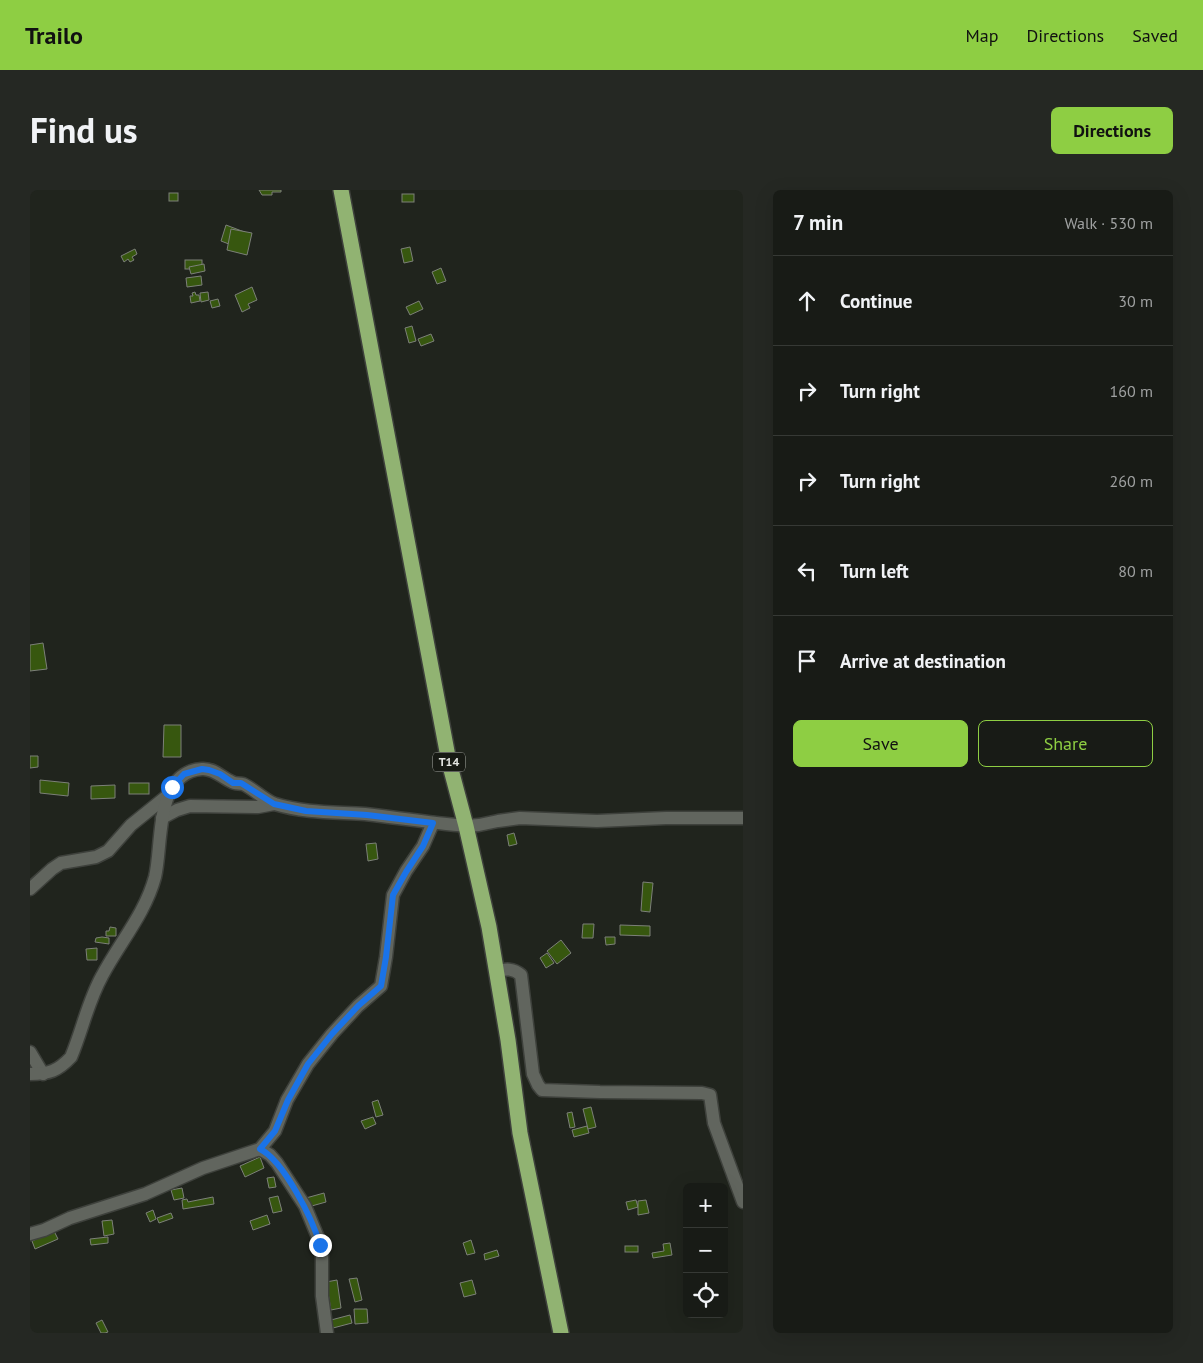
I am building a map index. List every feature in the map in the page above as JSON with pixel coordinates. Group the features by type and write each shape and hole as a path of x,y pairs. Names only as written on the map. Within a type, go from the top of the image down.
{"highway":[{"name":"T14","path":"341,190 445,743 466,826 488,927 508,1040 520,1133 561,1333"}],"street":[{"path":"30,889 61,863 96,857 108,851 131,825 167,796 177,780 184,774 202,769 220,774 233,783 241,783 274,804 306,811 367,815 466,826 520,818 597,821 666,818 743,818"},
{"path":"30,1052 36,1074 62,1066 71,1057 100,978 150,895 158,859 162,818 167,796"},
{"path":"162,818 190,806 258,807 274,804"},
{"path":"30,1234 70,1218 145,1194 203,1168 260,1149 275,1131 288,1100 308,1064 358,1006 381,986 393,895 423,846 433,823"},
{"path":"496,971 510,969 516,970 521,975 533,1074 542,1090 702,1093 710,1095 714,1123 743,1202"},
{"path":"260,1149 270,1155 277,1163 305,1206 317,1235 322,1256 322,1296 328,1333"}],"building":[{"path":"259,190 281,190 281,192 272,192 272,195 262,195"},
{"path":"169,193 178,193 178,201 169,201"},
{"path":"402,194 414,194 414,202 402,202"},
{"path":"226,225 247,233 242,249 221,241"},
{"path":"231,229 252,233 247,255 227,250"},
{"path":"410,247 413,261 404,263 401,249"},
{"path":"135,249 137,254 132,257 134,260 130,262 128,259 124,262 121,256"},
{"path":"185,260 202,260 202,269 185,269"},
{"path":"204,264 205,271 191,274 189,267"},
{"path":"441,268 446,281 437,284 432,272"},
{"path":"201,276 202,285 187,287 186,278"},
{"path":"252,287 257,300 248,304 250,308 242,312 235,295"},
{"path":"195,292 196,295 199,295 200,301 191,303 190,296 193,296 192,293"},
{"path":"208,292 209,300 201,302 200,293"},
{"path":"218,299 220,306 212,308 210,301"},
{"path":"419,301 423,309 410,315 406,307"},
{"path":"412,326 416,341 409,343 405,328"},
{"path":"431,334 434,341 421,346 418,339"},
{"path":"43,643 47,669 30,671 30,645"},
{"path":"164,725 181,725 181,757 163,757"},
{"path":"30,756 38,756 38,767 30,768"},
{"path":"40,780 69,783 68,796 40,793"},
{"path":"129,783 149,783 149,794 129,794"},
{"path":"115,785 115,798 91,799 91,786"},
{"path":"514,833 517,844 509,846 507,835"},
{"path":"376,843 378,859 368,861 366,844"},
{"path":"643,882 653,883 650,912 641,911"},
{"path":"583,924 594,924 593,938 582,938"},
{"path":"620,925 650,926 650,936 620,935"},
{"path":"110,927 116,928 116,936 106,936 106,931 109,931"},
{"path":"605,937 615,937 615,944 606,945"},
{"path":"96,938 109,938 109,944 95,942"},
{"path":"561,940 571,953 557,964 547,951"},
{"path":"97,948 97,960 87,960 86,949"},
{"path":"547,953 554,963 546,968 540,958"},
{"path":"378,1100 383,1115 376,1117 372,1102"},
{"path":"591,1107 596,1127 588,1129 583,1109"},
{"path":"572,1112 575,1127 570,1128 567,1113"},
{"path":"373,1117 376,1124 365,1129 361,1121"},
{"path":"587,1126 589,1133 574,1137 572,1130"},
{"path":"260,1157 264,1168 245,1177 240,1166"},
{"path":"274,1177 276,1187 269,1188 267,1178"},
{"path":"182,1188 184,1198 174,1200 171,1190"},
{"path":"324,1193 326,1202 308,1207 306,1198"},
{"path":"278,1196 282,1211 273,1213 269,1198"},
{"path":"213,1197 214,1204 183,1209 182,1200 187,1199 188,1202"},
{"path":"636,1200 638,1207 628,1210 626,1202"},
{"path":"646,1200 649,1213 638,1215 638,1201"},
{"path":"153,1210 156,1219 150,1222 146,1213"},
{"path":"171,1213 173,1218 159,1223 157,1218"},
{"path":"267,1215 270,1224 253,1230 250,1221"},
{"path":"112,1220 114,1234 104,1236 102,1221"},
{"path":"54,1231 58,1239 35,1249 32,1241"},
{"path":"108,1237 108,1243 91,1245 90,1239"},
{"path":"471,1240 475,1253 467,1255 463,1243"},
{"path":"670,1243 672,1255 653,1258 652,1253 664,1251 663,1244"},
{"path":"625,1246 638,1246 638,1252 625,1252"},
{"path":"497,1250 499,1256 485,1260 484,1254"},
{"path":"357,1278 362,1300 355,1302 349,1279"},
{"path":"337,1280 341,1308 331,1310 326,1282"},
{"path":"472,1280 476,1294 464,1297 460,1283"},
{"path":"354,1309 367,1309 368,1323 355,1324"},
{"path":"350,1315 352,1323 333,1328 331,1320"},
{"path":"102,1320 108,1332 101,1333 96,1323"}],"route":[{"path":"172,787 184,774 202,769 220,774 233,783 241,783 274,804 306,811 367,815 433,823 423,846 396,887 393,895 384,975 381,986 358,1006 308,1064 288,1100 275,1131 260,1149 270,1155 277,1163 305,1206 320,1245"}]}
